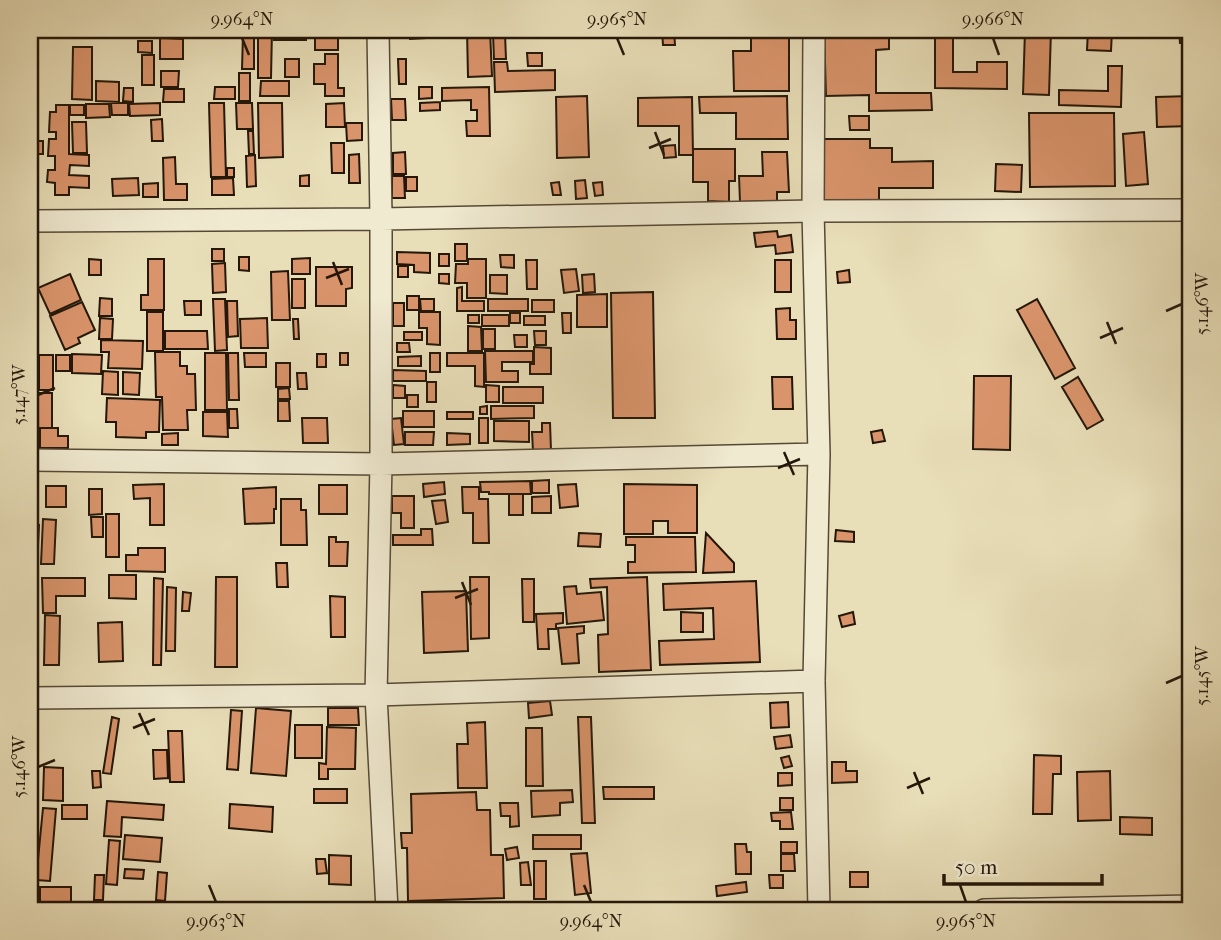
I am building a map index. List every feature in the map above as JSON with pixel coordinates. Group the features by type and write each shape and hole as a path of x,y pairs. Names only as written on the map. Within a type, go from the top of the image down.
{"street":[{"path":"378,30 381,464 376,695 387,910"},
{"path":"814,30 813,211 819,454 814,681 819,910"},
{"path":"30,222 813,211 1191,210"},
{"path":"30,460 381,464 819,454"},
{"path":"30,698 376,695 814,681"},
{"path":"984,910 1191,906"}],"building":[{"path":"69,30 101,30 101,37 69,36"},
{"path":"164,30 195,30 195,36 164,35"},
{"path":"258,30 272,30 271,78 258,78"},
{"path":"274,30 306,30 306,40 274,40"},
{"path":"315,30 338,30 338,50 315,50"},
{"path":"409,30 444,30 444,37 410,39"},
{"path":"467,30 490,30 492,76 468,77"},
{"path":"662,30 674,30 675,45 663,45"},
{"path":"751,30 789,30 789,91 734,91 733,51 751,51"},
{"path":"824,30 889,30 889,49 876,50 876,93 931,93 932,110 869,111 869,95 826,96"},
{"path":"935,30 953,30 953,72 977,72 977,62 1007,62 1007,89 935,88"},
{"path":"1025,30 1051,30 1049,95 1023,94"},
{"path":"1088,30 1112,30 1111,51 1087,50"},
{"path":"1179,30 1191,30 1191,42 1180,43"},
{"path":"243,34 254,34 254,69 242,69"},
{"path":"493,34 505,34 506,59 494,59"},
{"path":"160,38 183,39 183,59 160,59"},
{"path":"138,41 152,41 152,53 138,52"},
{"path":"73,47 92,47 92,100 72,99"},
{"path":"527,53 542,53 542,66 528,66"},
{"path":"325,54 338,54 338,88 344,88 344,96 325,96 325,84 314,84 314,64 325,64"},
{"path":"142,55 154,55 154,85 142,85"},
{"path":"285,59 299,59 299,77 285,77"},
{"path":"398,59 406,59 406,84 399,84"},
{"path":"494,62 507,62 508,71 555,70 555,90 495,92"},
{"path":"1108,66 1122,66 1121,107 1059,105 1059,90 1108,91"},
{"path":"161,71 179,71 178,87 161,87"},
{"path":"239,73 250,73 250,101 239,101"},
{"path":"96,81 119,82 119,102 96,101"},
{"path":"261,81 289,81 289,96 260,96"},
{"path":"215,87 235,87 235,99 214,99"},
{"path":"419,87 432,87 432,98 419,99"},
{"path":"489,87 490,136 467,136 466,121 477,121 477,110 471,110 471,100 442,101 442,88"},
{"path":"124,88 133,88 133,102 123,101"},
{"path":"164,89 184,89 184,102 163,102"},
{"path":"587,96 589,157 557,158 556,97"},
{"path":"787,96 788,139 736,139 736,113 700,113 699,97"},
{"path":"1191,96 1191,126 1157,127 1156,97"},
{"path":"692,97 693,155 679,155 679,126 638,126 638,98"},
{"path":"391,99 405,99 406,120 392,120"},
{"path":"440,102 440,110 420,111 420,103"},
{"path":"111,103 128,103 128,115 112,115"},
{"path":"160,103 160,115 130,116 129,104"},
{"path":"209,103 224,103 226,177 211,177"},
{"path":"236,103 252,103 253,129 237,129"},
{"path":"258,103 282,103 283,157 259,158"},
{"path":"344,103 345,127 326,127 326,104"},
{"path":"86,104 109,104 110,117 86,118"},
{"path":"56,105 69,105 69,154 89,155 89,166 70,165 69,175 89,176 89,188 69,187 69,195 55,195 55,183 47,182 48,170 55,170 55,156 48,156 49,139 56,139 56,132 49,132 50,112 56,112"},
{"path":"70,105 84,105 84,115 70,115"},
{"path":"1029,113 1114,113 1115,186 1030,187"},
{"path":"849,116 869,116 869,130 850,130"},
{"path":"162,119 163,141 152,141 151,120"},
{"path":"72,122 86,122 87,153 73,153"},
{"path":"346,123 362,123 362,140 347,141"},
{"path":"248,131 253,131 254,154 249,154"},
{"path":"1144,132 1148,184 1126,186 1123,134"},
{"path":"823,139 870,139 870,148 892,148 892,162 933,161 933,188 879,188 879,200 824,201"},
{"path":"34,141 43,141 43,154 34,154"},
{"path":"331,143 344,143 344,173 332,173"},
{"path":"675,145 676,157 664,158 663,146"},
{"path":"693,149 735,149 735,181 729,181 729,202 708,201 708,182 693,182"},
{"path":"405,152 406,174 393,174 393,153"},
{"path":"762,152 787,152 789,192 777,192 777,201 740,202 739,176 763,176"},
{"path":"359,154 360,183 349,183 349,155"},
{"path":"255,155 256,186 247,187 246,156"},
{"path":"175,157 176,184 187,184 187,200 164,200 163,158"},
{"path":"996,164 1022,165 1021,192 995,191"},
{"path":"227,168 234,168 234,177 227,177"},
{"path":"309,175 309,186 300,186 300,176"},
{"path":"392,176 404,176 405,198 392,198"},
{"path":"406,177 417,177 417,191 406,191"},
{"path":"138,178 139,195 113,196 112,179"},
{"path":"233,178 234,195 212,195 212,179"},
{"path":"585,180 587,198 576,199 575,181"},
{"path":"559,182 561,195 553,195 551,183"},
{"path":"602,182 603,195 595,196 593,183"},
{"path":"158,183 158,197 143,197 143,184"},
{"path":"777,231 778,237 791,235 793,252 776,254 775,245 756,247 754,233"},
{"path":"455,244 467,244 467,261 455,261"},
{"path":"212,249 224,249 224,261 212,261"},
{"path":"397,252 430,253 430,273 414,272 414,265 397,264"},
{"path":"439,254 449,254 449,266 439,266"},
{"path":"500,255 514,255 514,268 501,267"},
{"path":"239,257 249,257 249,271 239,270"},
{"path":"310,258 310,274 292,274 292,259"},
{"path":"89,259 101,260 101,275 89,275"},
{"path":"148,259 164,259 164,310 141,310 141,295 148,295"},
{"path":"468,259 486,259 486,298 467,298 467,283 455,283 456,264 468,264"},
{"path":"526,260 537,260 537,289 527,289"},
{"path":"775,260 791,260 791,292 775,292"},
{"path":"30,263 38,263 37,314 30,314"},
{"path":"225,263 226,292 213,293 212,264"},
{"path":"398,266 408,266 408,277 398,277"},
{"path":"316,267 352,267 352,288 346,289 346,306 316,306"},
{"path":"576,269 579,291 564,293 561,270"},
{"path":"849,270 850,282 838,283 837,272"},
{"path":"288,271 290,320 272,320 271,272"},
{"path":"70,274 81,300 50,314 38,288"},
{"path":"439,274 449,274 449,284 439,283"},
{"path":"594,274 595,292 583,293 582,275"},
{"path":"490,275 507,275 507,294 490,293"},
{"path":"292,279 305,279 305,308 292,308"},
{"path":"462,287 462,301 484,301 484,311 457,311 457,288"},
{"path":"653,292 655,418 613,418 611,293"},
{"path":"607,294 607,327 577,327 577,295"},
{"path":"407,296 419,296 419,310 407,310"},
{"path":"100,298 112,299 112,316 99,316"},
{"path":"213,299 225,299 227,350 215,351"},
{"path":"420,299 434,299 434,311 421,311"},
{"path":"488,299 528,299 528,311 488,311"},
{"path":"1037,299 1075,368 1055,379 1017,310"},
{"path":"532,300 554,300 554,312 532,312"},
{"path":"184,301 201,301 201,315 185,315"},
{"path":"227,301 237,301 238,336 228,337"},
{"path":"82,302 95,330 78,338 80,343 65,350 50,316"},
{"path":"393,303 404,303 404,326 393,326"},
{"path":"790,308 790,320 796,320 796,339 777,339 776,309"},
{"path":"147,312 163,312 163,351 147,351"},
{"path":"419,312 440,312 440,345 427,344 427,328 419,328"},
{"path":"510,313 520,313 520,323 510,323"},
{"path":"562,313 571,313 571,333 563,333"},
{"path":"468,315 479,315 479,323 468,323"},
{"path":"482,315 509,315 509,326 482,326"},
{"path":"524,316 545,316 545,325 524,325"},
{"path":"100,318 113,319 112,339 99,339"},
{"path":"267,318 268,348 241,348 240,319"},
{"path":"293,319 298,319 299,339 294,339"},
{"path":"468,326 481,327 482,351 468,351"},
{"path":"483,329 495,329 495,349 483,349"},
{"path":"165,331 207,331 208,349 165,349"},
{"path":"534,331 546,331 546,345 535,345"},
{"path":"404,332 422,332 422,340 404,340"},
{"path":"514,335 527,335 527,347 515,347"},
{"path":"101,340 143,341 142,369 108,368 109,352 101,352"},
{"path":"397,343 409,343 410,352 397,352"},
{"path":"534,347 551,348 551,374 530,374 530,364 534,364"},
{"path":"485,351 533,351 533,362 502,362 502,371 518,371 518,382 486,382"},
{"path":"155,352 180,352 180,366 187,366 187,374 195,374 196,410 187,410 188,430 163,430 162,397 156,397"},
{"path":"205,353 226,353 227,410 205,410"},
{"path":"228,353 238,353 239,400 229,400"},
{"path":"244,353 266,353 266,367 245,367"},
{"path":"340,353 348,353 348,365 340,365"},
{"path":"430,353 440,353 440,372 430,372"},
{"path":"447,353 484,353 484,387 475,386 475,366 447,366"},
{"path":"72,354 102,355 101,374 72,373"},
{"path":"317,354 326,354 326,367 317,367"},
{"path":"30,355 36,355 36,391 30,391"},
{"path":"39,355 53,355 53,390 39,390"},
{"path":"56,355 70,355 70,371 56,371"},
{"path":"421,356 421,366 398,366 398,357"},
{"path":"276,363 290,363 290,387 276,387"},
{"path":"393,370 426,371 426,381 393,381"},
{"path":"103,371 118,372 118,395 102,394"},
{"path":"123,372 140,373 139,395 123,394"},
{"path":"297,373 306,373 307,389 298,389"},
{"path":"974,376 1011,376 1010,450 973,449"},
{"path":"772,377 792,377 793,409 773,409"},
{"path":"1078,377 1103,420 1087,429 1062,387"},
{"path":"427,382 436,382 436,402 427,402"},
{"path":"393,385 405,386 405,398 393,398"},
{"path":"486,385 499,386 499,402 486,402"},
{"path":"503,387 543,387 543,403 503,403"},
{"path":"289,388 290,399 278,399 278,389"},
{"path":"38,393 52,393 52,428 38,428"},
{"path":"30,395 36,395 36,428 30,428"},
{"path":"407,395 418,395 418,407 407,407"},
{"path":"107,398 160,400 159,432 146,432 146,438 116,437 116,422 106,422"},
{"path":"278,401 289,401 290,421 278,421"},
{"path":"487,406 487,414 480,414 480,407"},
{"path":"491,406 534,406 534,418 491,419"},
{"path":"229,409 237,409 238,428 229,428"},
{"path":"403,411 434,411 434,427 403,427"},
{"path":"203,412 227,412 228,437 203,436"},
{"path":"447,412 473,412 473,419 447,419"},
{"path":"302,418 327,418 328,443 303,443"},
{"path":"401,418 404,444 394,445 391,419"},
{"path":"479,418 488,418 488,443 479,443"},
{"path":"494,421 529,421 529,442 494,441"},
{"path":"542,423 550,423 551,450 533,451 532,432 542,432"},
{"path":"40,428 58,428 58,436 68,436 68,448 40,448"},
{"path":"882,430 885,441 873,443 871,432"},
{"path":"405,432 434,432 433,445 405,445"},
{"path":"178,433 178,445 162,445 162,434"},
{"path":"447,433 470,434 470,444 447,445"},
{"path":"549,480 549,493 532,493 532,481"},
{"path":"530,481 531,494 481,492 480,482"},
{"path":"444,482 445,494 424,497 423,484"},
{"path":"164,484 164,525 150,525 150,498 134,499 133,485"},
{"path":"576,484 578,506 560,508 558,485"},
{"path":"624,484 697,485 697,533 668,533 668,521 653,521 653,534 624,534"},
{"path":"319,485 347,485 347,514 319,514"},
{"path":"46,486 66,486 66,507 46,507"},
{"path":"276,487 274,523 245,524 243,489"},
{"path":"462,487 479,487 479,499 488,499 489,543 473,543 473,513 463,513"},
{"path":"89,489 102,489 102,514 89,515"},
{"path":"509,494 523,494 523,515 509,515"},
{"path":"392,496 414,496 414,528 401,528 401,513 392,513"},
{"path":"551,496 551,513 532,513 532,497"},
{"path":"281,499 301,499 301,510 306,510 307,545 281,545"},
{"path":"445,500 448,522 436,524 432,501"},
{"path":"106,514 119,514 119,557 106,557"},
{"path":"91,517 103,517 103,537 92,537"},
{"path":"43,519 56,520 54,564 41,564"},
{"path":"30,525 39,525 38,546 30,546"},
{"path":"421,529 432,529 433,545 393,545 393,535 421,535"},
{"path":"836,530 854,532 854,542 835,541"},
{"path":"579,533 601,534 600,547 578,546"},
{"path":"706,533 734,563 734,572 703,573"},
{"path":"329,537 336,537 336,542 348,542 347,566 329,566"},
{"path":"626,537 695,537 696,572 628,573 628,562 635,562 635,545 626,545"},
{"path":"138,548 165,548 165,572 126,571 126,555 138,555"},
{"path":"276,563 287,563 288,587 277,587"},
{"path":"109,575 136,575 136,599 109,598"},
{"path":"216,577 237,577 237,667 215,667"},
{"path":"470,577 489,577 489,638 471,639"},
{"path":"647,577 651,670 599,672 598,635 608,634 607,587 591,588 590,579"},
{"path":"42,578 85,578 85,596 56,596 56,613 43,613"},
{"path":"154,578 163,579 161,665 153,665"},
{"path":"522,579 534,579 534,622 523,622"},
{"path":"30,580 38,580 37,627 30,627"},
{"path":"756,581 760,662 660,665 659,641 714,639 713,608 664,610 663,584"},
{"path":"576,586 577,594 601,592 604,620 567,624 564,587"},
{"path":"167,587 176,588 175,651 166,651"},
{"path":"466,591 468,651 424,653 422,592"},
{"path":"183,592 191,593 189,611 182,611"},
{"path":"330,596 345,597 345,637 331,637"},
{"path":"681,612 703,613 703,632 681,632"},
{"path":"853,612 855,624 842,627 839,616"},
{"path":"563,613 563,623 556,624 556,629 548,629 549,649 538,649 536,614"},
{"path":"45,615 60,616 59,665 44,665"},
{"path":"122,622 123,661 99,662 98,623"},
{"path":"584,626 584,633 577,634 579,663 562,664 558,628"},
{"path":"30,630 37,630 37,657 30,657"},
{"path":"550,701 552,715 529,718 528,703"},
{"path":"788,702 789,727 771,728 770,703"},
{"path":"256,708 291,711 286,776 251,773"},
{"path":"328,708 358,708 359,725 328,725"},
{"path":"231,710 242,711 238,770 227,769"},
{"path":"112,717 119,719 111,774 103,773"},
{"path":"578,717 591,717 595,823 582,823"},
{"path":"485,722 487,788 458,788 457,744 468,744 467,723"},
{"path":"295,725 322,725 322,758 295,758"},
{"path":"327,727 356,728 355,769 328,769 328,779 319,779 319,763 326,764"},
{"path":"526,728 542,728 543,786 526,786"},
{"path":"168,731 182,731 184,782 170,782"},
{"path":"30,733 36,733 38,759 30,760"},
{"path":"790,735 792,747 776,749 774,737"},
{"path":"153,750 167,750 168,778 154,779"},
{"path":"1034,755 1061,756 1061,774 1053,774 1052,814 1033,814"},
{"path":"789,756 792,766 784,768 781,758"},
{"path":"832,762 846,762 846,771 857,771 857,782 832,783"},
{"path":"44,767 63,768 63,801 43,800"},
{"path":"36,768 37,780 30,780 30,769"},
{"path":"92,771 100,771 101,787 93,788"},
{"path":"1110,771 1111,820 1078,821 1077,772"},
{"path":"778,773 792,773 792,785 778,786"},
{"path":"603,787 654,787 654,799 604,799"},
{"path":"314,789 347,789 347,803 314,803"},
{"path":"572,790 573,802 560,803 560,815 532,817 531,791"},
{"path":"476,792 477,810 490,810 491,855 503,855 504,898 408,901 407,848 402,848 401,833 412,833 411,794"},
{"path":"780,798 793,798 793,810 780,810"},
{"path":"107,801 164,805 163,820 122,817 121,837 104,836"},
{"path":"500,803 518,803 519,826 510,827 510,816 501,816"},
{"path":"230,804 273,807 272,832 229,828"},
{"path":"62,805 87,805 87,819 62,819"},
{"path":"43,808 56,809 50,881 36,880"},
{"path":"791,812 793,829 780,829 780,821 772,821 771,813"},
{"path":"1120,817 1152,818 1152,835 1120,834"},
{"path":"125,835 162,838 160,862 123,859"},
{"path":"533,835 581,835 581,849 533,849"},
{"path":"109,840 120,841 117,885 106,884"},
{"path":"781,842 797,842 797,853 781,853"},
{"path":"735,844 746,844 747,852 751,852 751,874 736,874"},
{"path":"517,847 519,858 507,860 505,849"},
{"path":"587,853 591,893 575,895 571,854"},
{"path":"781,854 794,854 795,871 781,871"},
{"path":"329,855 351,856 351,885 329,884"},
{"path":"316,859 325,859 327,873 317,874"},
{"path":"534,861 546,861 546,899 534,899"},
{"path":"528,862 531,885 521,885 520,863"},
{"path":"125,869 144,870 143,879 124,878"},
{"path":"158,872 167,873 165,901 156,900"},
{"path":"850,872 868,872 868,887 850,887"},
{"path":"95,875 104,875 103,900 94,900"},
{"path":"769,875 783,875 783,888 770,888"},
{"path":"746,882 747,892 717,896 716,886"},
{"path":"40,887 71,887 71,902 40,902"}]}
